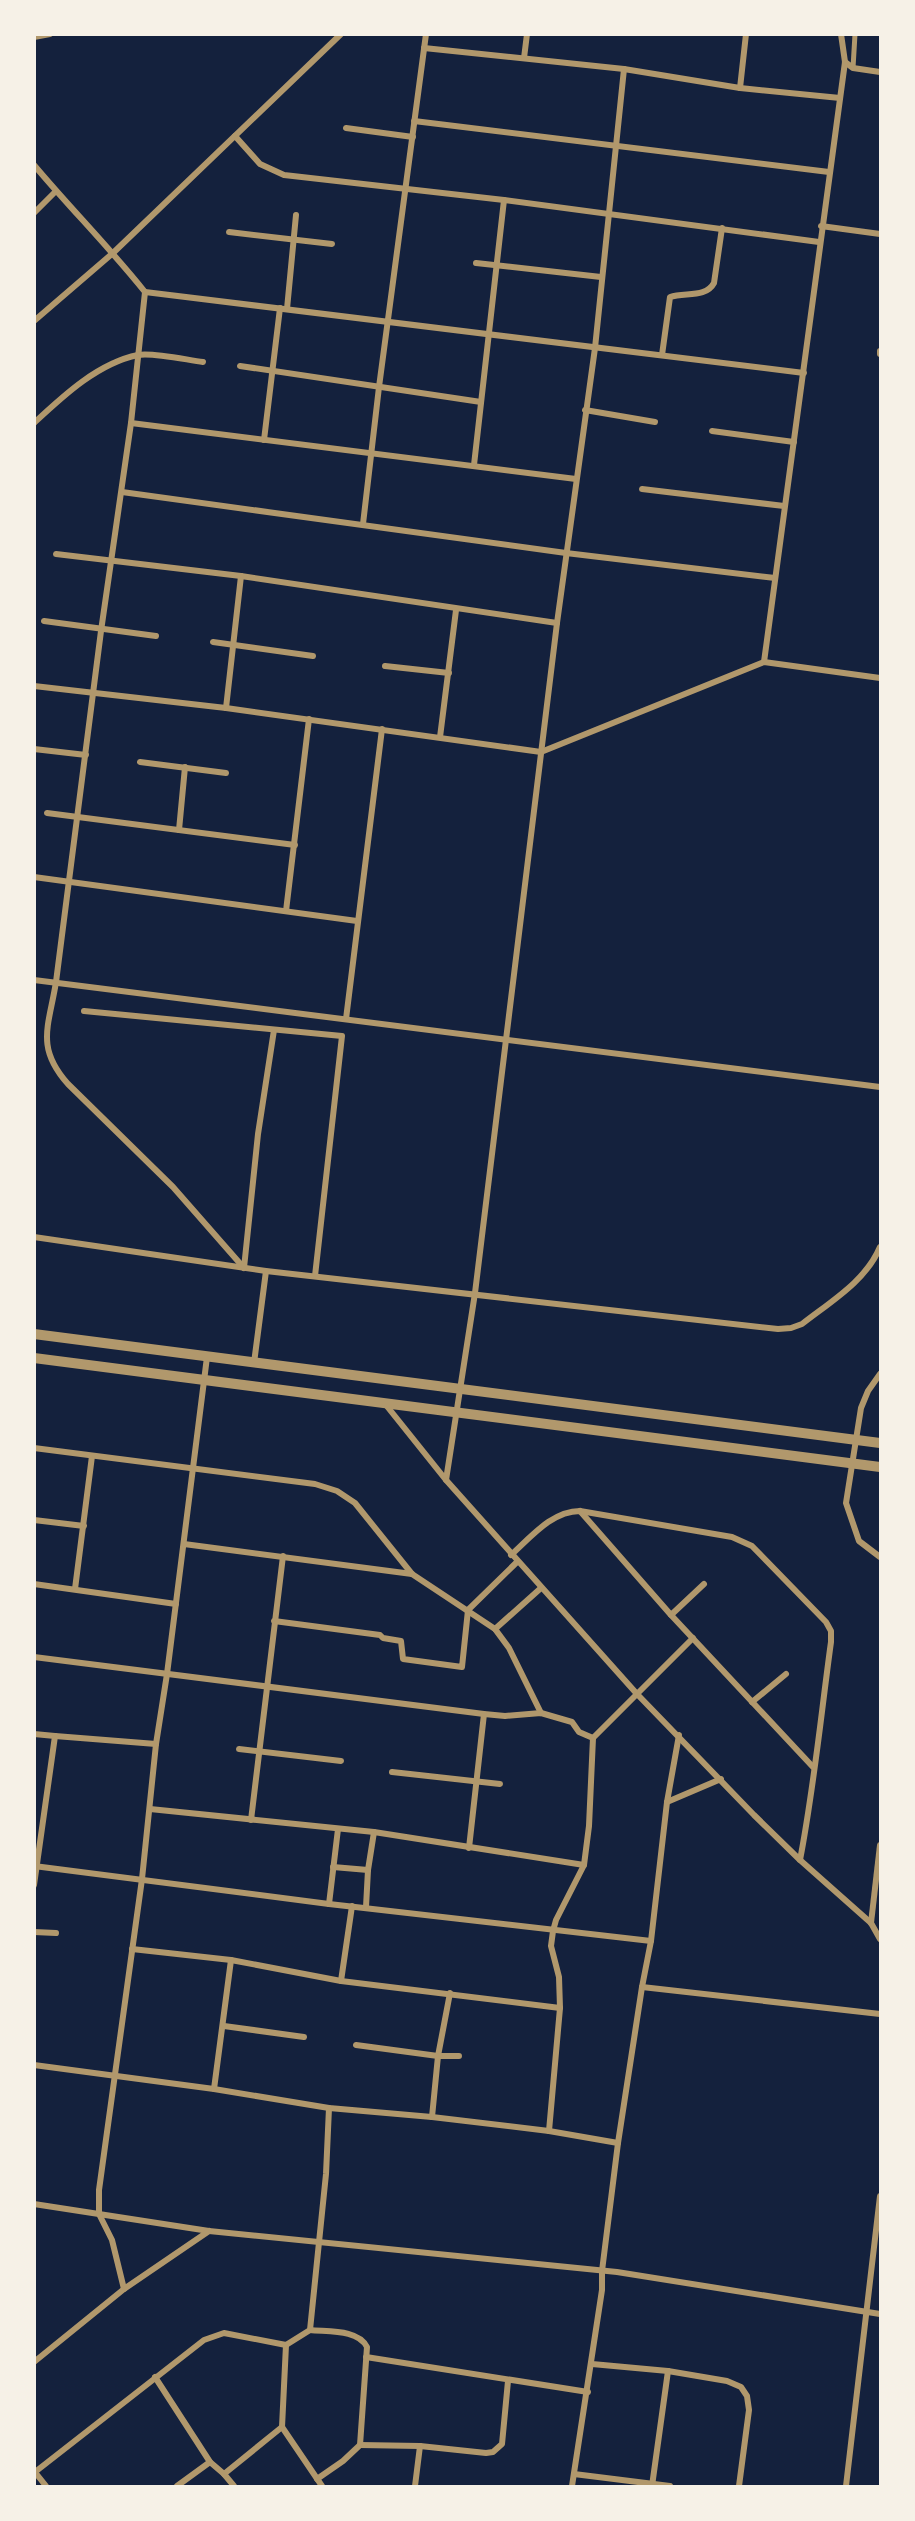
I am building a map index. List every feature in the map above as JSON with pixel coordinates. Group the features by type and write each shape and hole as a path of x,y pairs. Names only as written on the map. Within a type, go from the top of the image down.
{"street":[{"path":"34,37 50,34"},
{"path":"34,321 113,253 341,34"},
{"path":"363,524 378,387 389,320 426,34"},
{"path":"524,58 527,34"},
{"path":"740,88 746,34"},
{"path":"764,662 804,373 821,226 845,62 842,34"},
{"path":"853,69 855,34"},
{"path":"424,48 624,69 740,88 840,98"},
{"path":"845,62 853,69 880,72"},
{"path":"446,1480 475,1293 557,623 595,348 624,69"},
{"path":"414,121 830,172"},
{"path":"346,128 413,137"},
{"path":"235,136 260,164 277,173 504,200 819,242"},
{"path":"34,165 145,292 140,355 122,492 101,630 56,982 46,1039 48,1055 55,1069 172,1187 244,1268"},
{"path":"34,213 56,191"},
{"path":"474,465 504,200"},
{"path":"264,440 272,370 284,308 296,215"},
{"path":"821,226 880,234"},
{"path":"662,355 670,297 687,293 705,293 710,290 714,283 722,228"},
{"path":"229,232 332,244"},
{"path":"476,263 601,278"},
{"path":"145,292 389,320 804,373"},
{"path":"34,423 81,383 111,365 140,355 203,362"},
{"path":"240,366 482,402"},
{"path":"585,410 655,422"},
{"path":"131,423 576,479"},
{"path":"712,432 794,442"},
{"path":"642,489 784,506"},
{"path":"122,492 566,553 775,578"},
{"path":"56,554 241,576 557,623"},
{"path":"226,708 241,576"},
{"path":"440,737 456,609"},
{"path":"44,621 156,636"},
{"path":"213,642 313,656"},
{"path":"34,686 226,708 541,752 764,662 880,678"},
{"path":"385,666 449,673"},
{"path":"286,911 309,719"},
{"path":"345,1019 382,729"},
{"path":"34,749 86,754"},
{"path":"140,762 226,773"},
{"path":"179,830 185,767"},
{"path":"47,813 295,845"},
{"path":"34,877 70,880 357,921"},
{"path":"34,980 880,1087"},
{"path":"84,1011 342,1036 315,1276"},
{"path":"244,1268 258,1134 274,1030"},
{"path":"34,1237 266,1271 778,1329 802,1324 860,1278 874,1263 880,1247"},
{"path":"254,1363 266,1271"},
{"path":"34,1335 880,1443"},
{"path":"124,2289 112,2240 99,2214 99,2190 142,1879 156,1744 207,1357"},
{"path":"34,1358 880,1467"},
{"path":"880,1374 868,1391 861,1408 846,1503 859,1541 880,1557"},
{"path":"384,1402 446,1480 517,1562 638,1694 800,1860 871,1923 880,1939"},
{"path":"34,1448 315,1484 337,1491 355,1503 412,1574 495,1629 509,1648 541,1713"},
{"path":"75,1589 92,1456"},
{"path":"511,1555 557,1515 568,1511 580,1511 742,1540 752,1546 826,1622 831,1631 831,1642 813,1767 810,1808 800,1860"},
{"path":"580,1511 671,1615 813,1767"},
{"path":"34,1520 84,1526"},
{"path":"184,1544 412,1574"},
{"path":"251,1820 274,1621 284,1556"},
{"path":"274,1621 380,1635 401,1641 403,1659 462,1667 468,1610 517,1562"},
{"path":"34,1584 176,1604"},
{"path":"671,1615 704,1584"},
{"path":"495,1629 541,1588"},
{"path":"549,2132 560,2008 559,1977 551,1946 556,1920 584,1865 589,1826 593,1738 693,1638"},
{"path":"34,1657 484,1714 505,1716 541,1713 572,1722 579,1732 593,1738"},
{"path":"752,1702 786,1674"},
{"path":"469,1848 484,1714"},
{"path":"34,1734 156,1744"},
{"path":"572,2487 602,2290 602,2271 618,2143 651,1941 667,1802 679,1735"},
{"path":"34,1885 55,1736"},
{"path":"238,1749 341,1761"},
{"path":"393,1772 501,1784"},
{"path":"667,1802 721,1779"},
{"path":"150,1809 374,1832 584,1865"},
{"path":"329,1904 338,1829"},
{"path":"366,1908 368,1870 374,1832"},
{"path":"871,1923 880,1845"},
{"path":"36,1866 329,1904 651,1941"},
{"path":"333,1867 368,1870"},
{"path":"341,1981 352,1906"},
{"path":"34,1932 56,1934"},
{"path":"132,1949 231,1960 341,1981 560,2008"},
{"path":"214,2089 231,1960"},
{"path":"642,1987 880,2013"},
{"path":"432,2117 438,2056 450,1993"},
{"path":"224,2026 304,2037"},
{"path":"356,2045 438,2056 459,2056"},
{"path":"34,2065 214,2089 329,2108 432,2117 618,2143"},
{"path":"310,2331 320,2242 329,2108"},
{"path":"846,2487 880,2196"},
{"path":"34,2204 209,2231 617,2272 880,2314"},
{"path":"34,2362 124,2289 209,2231"},
{"path":"46,2487 35,2472 204,2340 224,2333 286,2345 310,2331 348,2334 364,2341 367,2347 360,2445 343,2462 317,2479"},
{"path":"286,2345 282,2427 322,2487"},
{"path":"366,2357 588,2392"},
{"path":"592,2364 668,2371 727,2381 741,2387 747,2396 749,2410 739,2487"},
{"path":"652,2485 668,2371"},
{"path":"155,2378 210,2462 234,2487"},
{"path":"360,2445 420,2446 486,2453 499,2449 502,2444 508,2380"},
{"path":"224,2474 282,2427"},
{"path":"415,2487 420,2446"},
{"path":"177,2487 210,2462"},
{"path":"574,2474 670,2487"}]}
